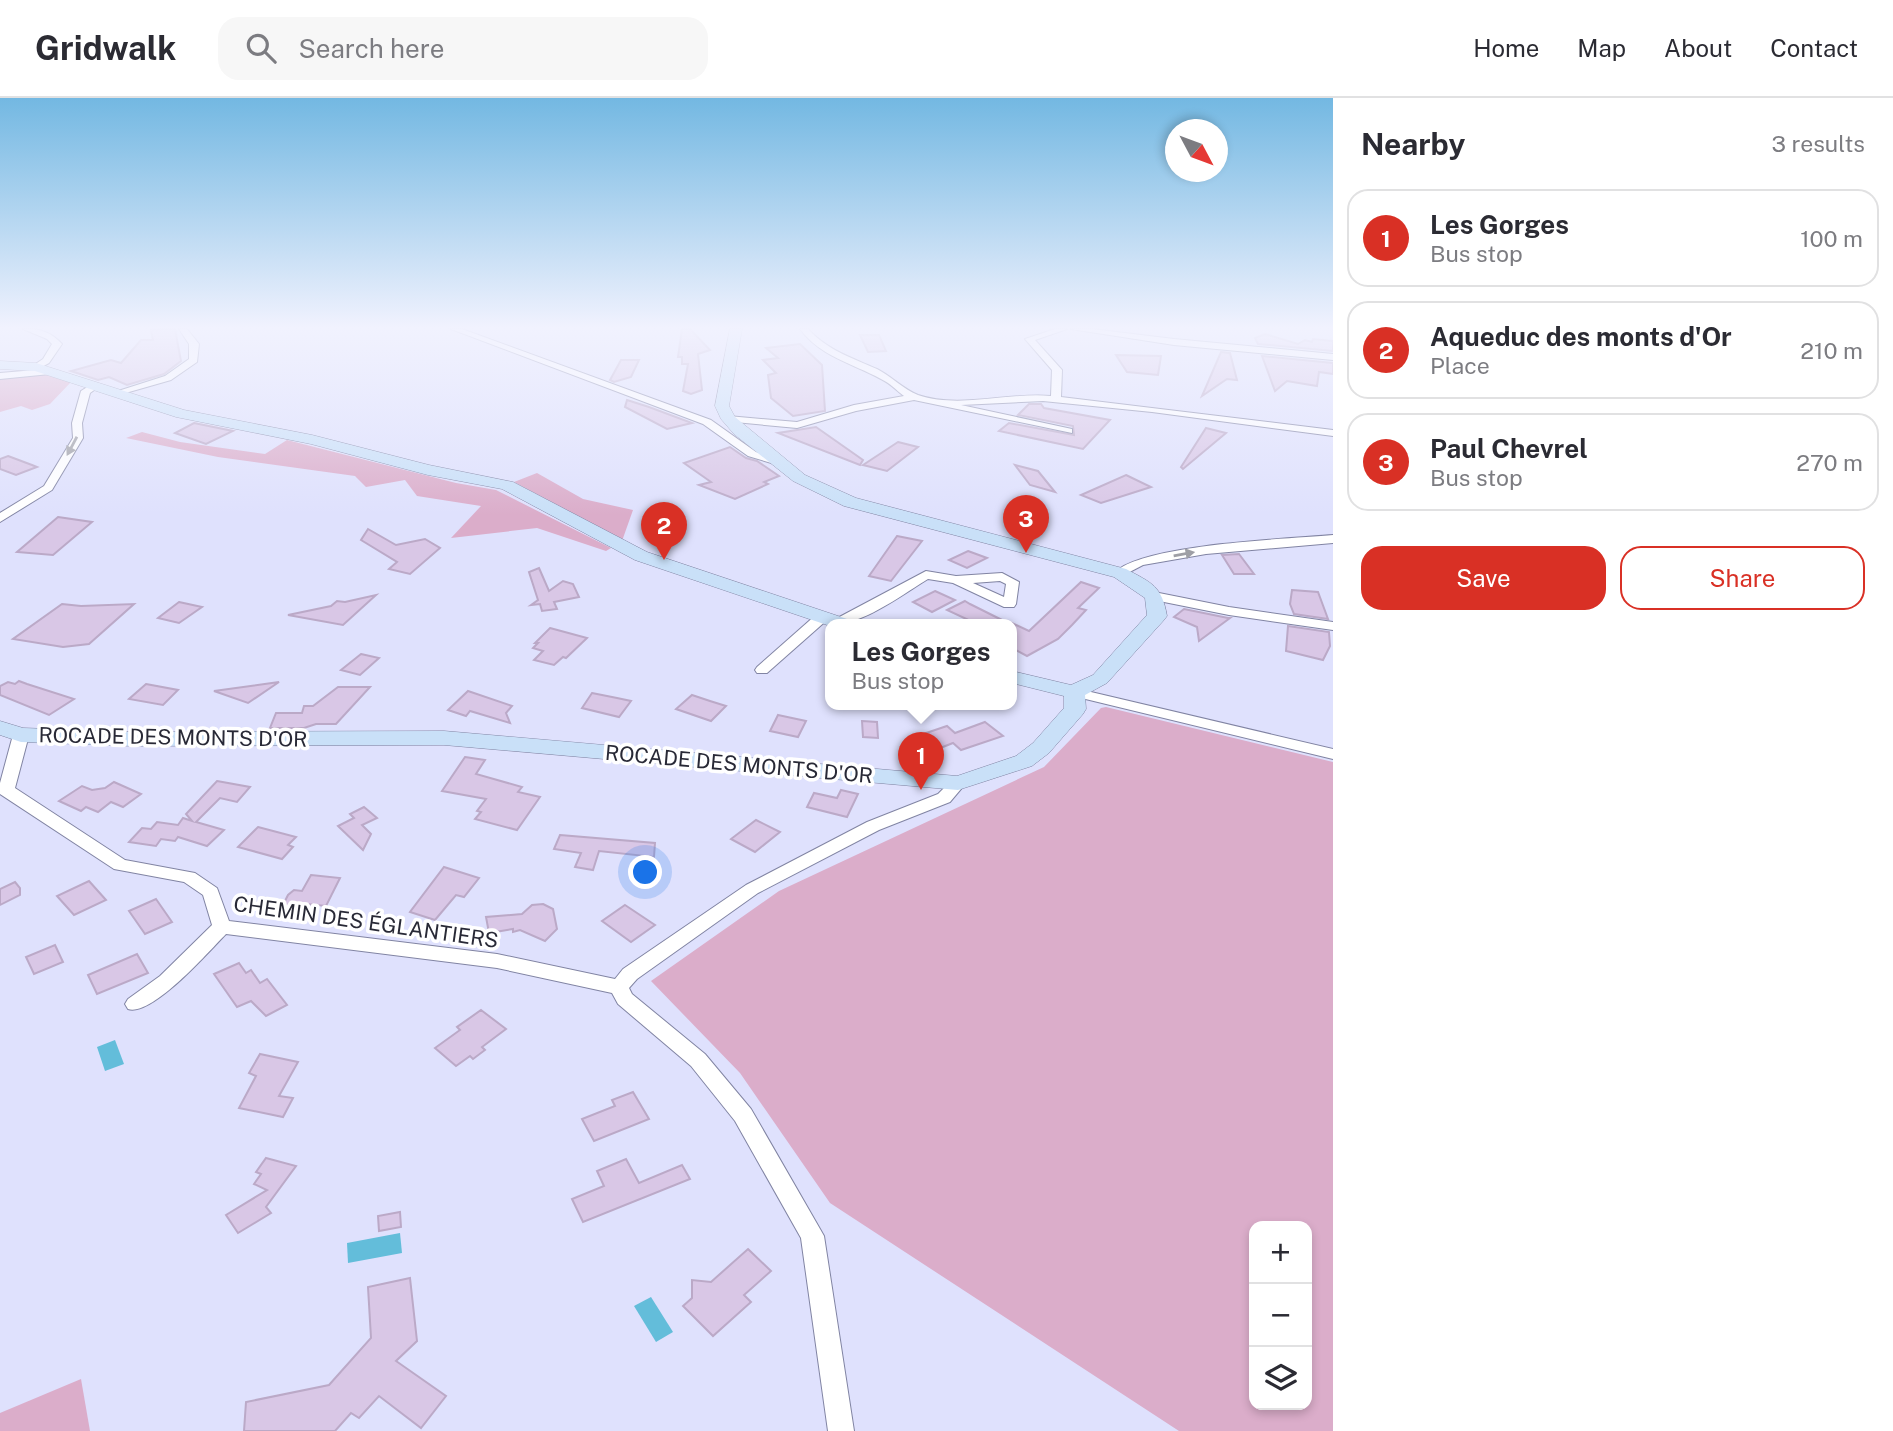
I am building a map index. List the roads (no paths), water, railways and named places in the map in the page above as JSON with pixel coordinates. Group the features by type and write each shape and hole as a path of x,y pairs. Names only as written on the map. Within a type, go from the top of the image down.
{"street":[{"path":"0,518 48,488 78,438 77,423 86,391"},
{"path":"110,391 181,414 312,440 428,470 508,485 641,556 828,619"},
{"path":"118,394 127,391"},
{"path":"624,391 707,422 752,454 778,462"},
{"path":"725,391 722,406 728,419 799,478 850,502 1120,573 1142,585 1154,596 1241,613 1333,626"},
{"path":"905,391 913,397"},
{"path":"1056,391 1056,400"},
{"path":"728,419 797,425 854,408 913,397 1068,430"},
{"path":"942,402 997,398 1056,400 1131,406 1333,433"},
{"path":"1120,573 1139,562 1206,550 1333,539"},
{"path":"866,617 926,575 956,580"},
{"path":"1074,692 1100,678 1157,616 1154,596"},
{"path":"762,670 825,627"},
{"path":"1017,678 1333,754"},
{"name":"ROCADE DES MONTS D'OR","path":"0,728 21,735 133,739 444,738 958,783 1024,761 1041,748 1074,709 1074,692"},
{"name":"CHEMIN DES ÉGLANTIERS","path":"21,735 6,790 120,864 188,877 211,892 222,927 497,961 619,987"},
{"path":"841,1431 812,1236 743,1115 698,1060 625,999 619,987 630,974 752,889 873,826 944,798 958,783"},
{"path":"135,1004 167,981 222,927"}],"water":[{"path":"115,1040 124,1064 105,1071 97,1047"},
{"path":"400,1233 402,1253 348,1263 347,1243"},
{"path":"651,1297 673,1332 656,1342 634,1306"}],"place":[{"name":"Paul Chevrel","path":"1026,553"},
{"name":"Aqueduc des monts d'Or","path":"664,560"},
{"name":"Les Gorges","path":"921,790"}]}
